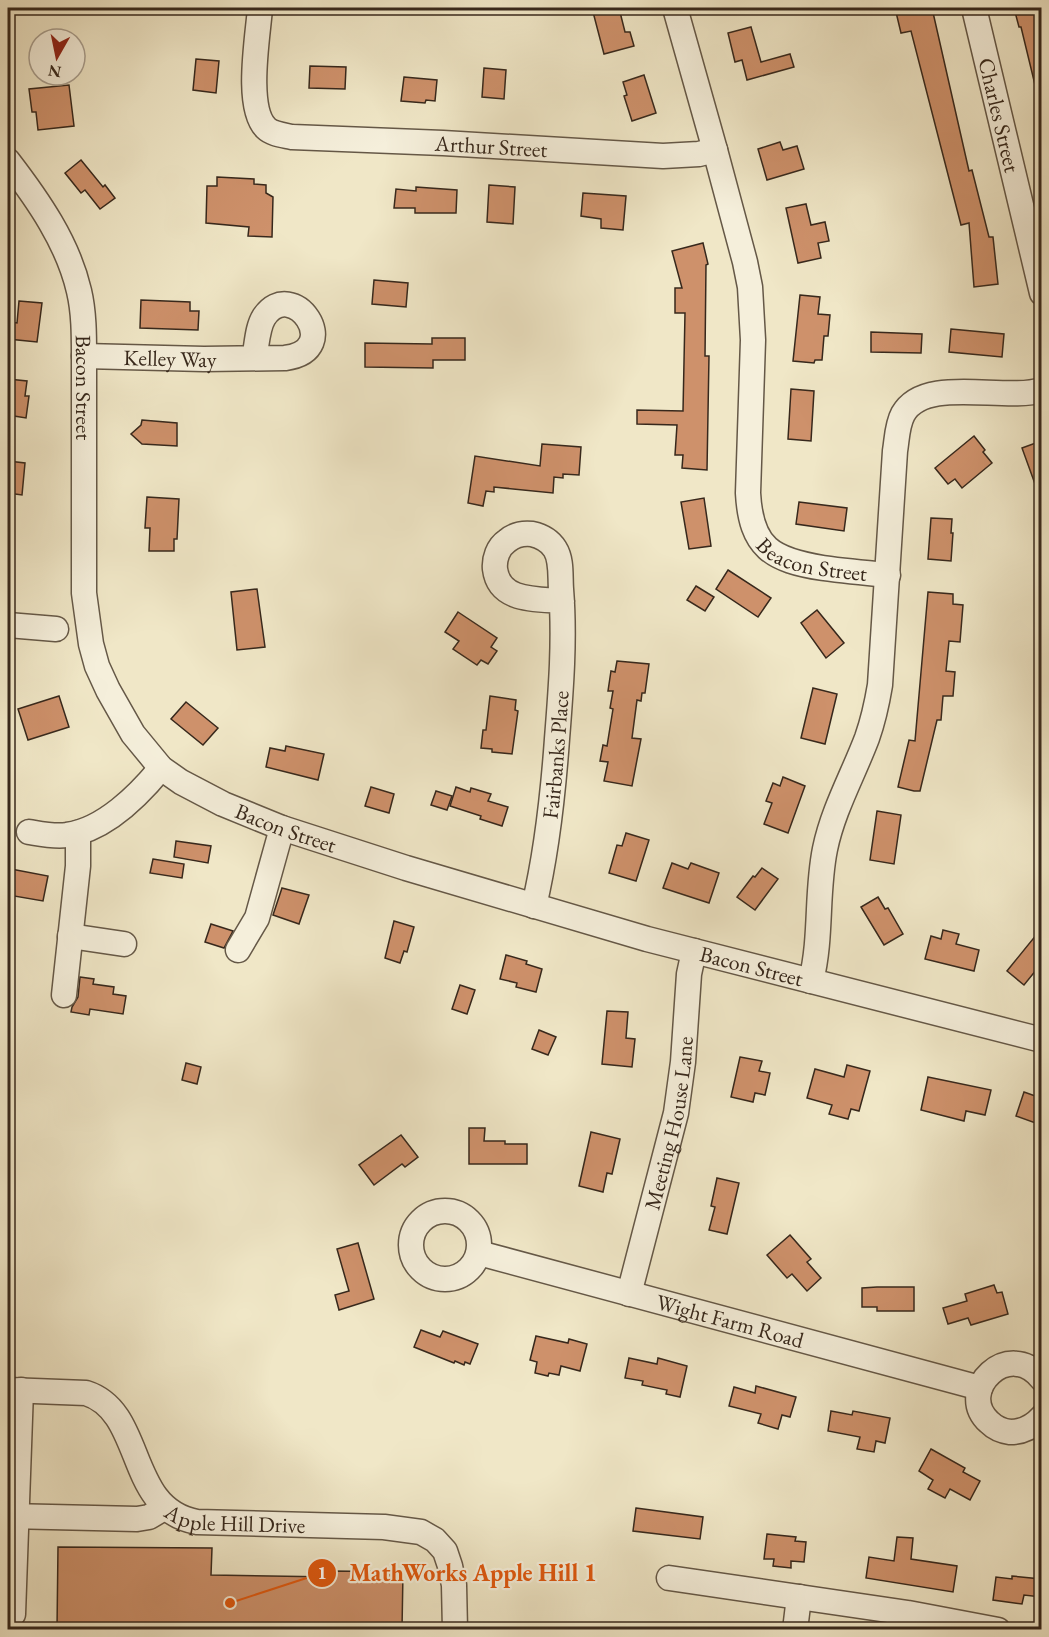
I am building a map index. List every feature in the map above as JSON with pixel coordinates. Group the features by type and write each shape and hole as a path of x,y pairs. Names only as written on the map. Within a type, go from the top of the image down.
{"street":[{"name":"Arthur Street","path":"260,8 253,92 255,111 267,130 292,137 443,142 663,156 699,154 716,150"},
{"name":"Beacon Street","path":"675,8 716,150 750,287 753,340 748,493 753,528 760,540 773,553 786,560 846,571 888,574 880,685 867,737 840,800 825,851 819,939 811,981"},
{"name":"Charles Street","path":"974,8 1041,293"},
{"name":"Bacon Street","path":"8,161 45,216 69,258 80,293 84,326 84,593 88,628 97,666 119,712 133,734 161,768 200,793 282,828 359,854 694,951 1041,1040"},
{"name":"Kelley Way","path":"84,356 254,358"},
{"path":"888,574 897,432 903,414 912,403 924,396 939,393 1016,395 1041,390"},
{"name":"Fairbanks Place","path":"534,906 545,857 554,775 562,654 562,601"},
{"path":"8,625 56,629"},
{"path":"29,832 65,836 78,833 125,804 161,768"},
{"path":"238,950 257,918 282,828"},
{"path":"64,994 78,866 78,833"},
{"path":"70,936 124,944"},
{"name":"Meeting House Lane","path":"628,1294 676,1113 684,1062 689,974 694,951"},
{"name":"Wight Farm Road","path":"479,1253 980,1388"},
{"path":"1041,1379 1036,1372 1026,1366 1015,1363 1004,1365 993,1370 985,1378 980,1388 979,1399 986,1420 1005,1431 1016,1432 1027,1429 1041,1417"},
{"path":"13,1614 14,1390"},
{"name":"Apple Hill Drive","path":"14,1390 87,1393 109,1405 125,1431 147,1482 164,1508 174,1515 197,1522 384,1527 421,1532 435,1540 445,1551 453,1585 455,1629"},
{"path":"12,1516 137,1519 149,1517 164,1508"},
{"path":"669,1578 908,1613 998,1629"},
{"path":"795,1629 799,1597"}],"building":[{"path":"595,8 619,8 625,32 630,32 634,46 604,54 593,12 596,11"},
{"path":"895,8 932,8 969,171 972,170 989,237 993,237 998,284 974,287 969,223 961,225 911,31 901,33"},
{"path":"1014,8 1039,8 1041,16 1041,89 1036,89"},
{"path":"751,27 761,62 790,54 794,67 747,80 742,60 735,62 728,33"},
{"path":"196,59 219,61 216,93 193,90"},
{"path":"310,66 346,67 345,89 309,88"},
{"path":"484,68 506,70 504,99 482,97"},
{"path":"644,75 656,113 632,121 624,96 627,95 623,82"},
{"path":"404,77 437,80 435,101 426,100 425,103 401,101"},
{"path":"69,87 74,126 38,130 36,112 32,112 29,89"},
{"path":"780,142 783,150 797,146 804,169 767,180 758,149"},
{"path":"81,160 115,198 100,209 85,190 81,193 65,173"},
{"path":"217,177 254,179 254,184 266,185 266,193 273,197 272,237 248,236 249,227 206,223 207,186 217,186"},
{"path":"489,185 515,187 513,224 487,222"},
{"path":"416,187 457,190 456,213 415,213 415,208 394,208 396,189 416,191"},
{"path":"583,193 626,196 623,230 601,228 601,219 581,216"},
{"path":"806,204 811,225 825,222 829,241 818,243 821,258 798,263 786,208"},
{"path":"703,243 708,264 706,265 705,356 709,356 707,470 682,468 683,455 675,455 677,425 637,424 637,410 683,411 685,313 675,313 675,288 682,288 672,251"},
{"path":"374,280 408,283 406,307 372,304"},
{"path":"800,295 820,297 818,314 830,315 828,336 824,336 822,360 815,360 814,363 793,361"},
{"path":"141,300 190,302 190,311 199,311 198,330 140,328"},
{"path":"19,301 42,303 37,342 8,339 10,322 17,323"},
{"path":"951,329 1004,334 1002,357 949,352"},
{"path":"871,332 922,334 921,353 871,352"},
{"path":"432,338 465,338 465,360 433,360 433,368 365,367 365,343 432,344"},
{"path":"8,379 27,381 25,396 29,396 26,418 8,415"},
{"path":"791,389 814,391 811,441 788,439"},
{"path":"142,420 177,423 177,446 142,444 131,434 141,425"},
{"path":"974,436 992,463 962,488 955,479 948,484 935,468"},
{"path":"1041,441 1041,495 1039,495 1022,448"},
{"path":"542,444 581,447 579,475 563,474 563,478 554,477 553,493 494,487 494,492 486,491 483,506 468,503 475,456 540,466"},
{"path":"8,461 25,463 22,495 8,493"},
{"path":"147,497 179,499 177,539 174,539 174,551 149,551 150,528 145,528"},
{"path":"704,498 711,546 689,549 681,502"},
{"path":"799,502 847,508 844,531 796,524"},
{"path":"931,518 952,519 951,561 928,559"},
{"path":"728,570 771,598 758,617 716,589"},
{"path":"696,586 714,597 705,611 687,600"},
{"path":"257,589 265,647 237,650 231,592"},
{"path":"928,592 953,594 953,604 963,605 960,642 949,641 946,671 955,672 953,696 943,696 941,720 937,720 920,791 914,791 898,787 909,740 915,741"},
{"path":"817,610 844,643 826,658 801,623"},
{"path":"458,612 497,638 491,647 497,651 488,664 481,660 477,665 453,649 459,641 445,632"},
{"path":"617,661 649,664 645,693 642,693 641,701 637,700 632,738 641,739 632,786 604,781 608,762 600,761 603,745 607,746 613,709 610,708 613,691 608,691 611,671 615,672"},
{"path":"813,688 837,694 825,744 801,738"},
{"path":"59,696 69,727 28,740 18,709"},
{"path":"490,696 516,700 515,710 518,711 512,754 492,752 492,749 481,748 483,730 486,730"},
{"path":"186,702 218,728 203,745 171,719"},
{"path":"286,746 324,754 318,780 266,767 270,748 285,751"},
{"path":"783,777 805,786 788,833 764,824 772,803 766,801 773,783 780,786"},
{"path":"371,787 394,794 389,813 365,806"},
{"path":"456,787 470,792 471,788 491,794 488,801 508,807 502,826 450,806"},
{"path":"436,791 452,796 447,810 431,805"},
{"path":"877,811 901,815 894,864 870,860"},
{"path":"626,833 649,840 636,881 609,873 617,845 622,846"},
{"path":"176,841 211,846 208,863 174,857"},
{"path":"153,859 184,864 182,878 150,873"},
{"path":"672,863 688,869 691,863 719,873 709,903 663,888"},
{"path":"762,868 778,879 755,910 737,897"},
{"path":"11,869 48,876 43,901 8,895"},
{"path":"282,888 309,895 299,924 273,915"},
{"path":"878,897 885,909 888,908 903,934 884,945 861,907"},
{"path":"394,921 414,927 407,952 404,951 400,963 385,958"},
{"path":"211,924 233,931 224,948 205,942"},
{"path":"1041,929 1041,964 1024,985 1007,971"},
{"path":"943,930 959,934 956,944 979,950 974,971 925,959 931,936 941,939"},
{"path":"506,955 527,961 526,964 542,969 536,992 516,987 517,983 500,979"},
{"path":"80,977 94,979 93,984 114,987 113,994 126,996 123,1014 90,1009 89,1015 71,1012 78,997"},
{"path":"460,985 475,990 467,1014 452,1009"},
{"path":"607,1011 628,1012 626,1038 635,1039 632,1067 602,1064"},
{"path":"539,1030 556,1037 548,1055 532,1049"},
{"path":"740,1057 762,1061 759,1071 770,1073 765,1095 755,1093 753,1102 731,1097"},
{"path":"186,1063 201,1067 197,1084 182,1080"},
{"path":"847,1065 870,1071 859,1111 851,1109 848,1119 829,1114 832,1105 807,1098 815,1069 844,1077"},
{"path":"928,1077 991,1090 985,1115 966,1111 964,1121 921,1110"},
{"path":"1024,1092 1041,1098 1041,1125 1016,1116"},
{"path":"469,1128 485,1128 484,1141 527,1144 527,1164 469,1164"},
{"path":"591,1132 620,1139 612,1174 607,1173 603,1192 579,1186"},
{"path":"401,1135 418,1157 405,1167 402,1164 374,1185 359,1165"},
{"path":"717,1178 739,1183 727,1234 709,1230 715,1207 711,1206"},
{"path":"790,1235 811,1259 807,1262 821,1278 807,1291 792,1274 787,1278 767,1255"},
{"path":"358,1243 374,1299 339,1310 335,1295 349,1291 337,1249"},
{"path":"994,1285 997,1293 1002,1292 1008,1314 971,1325 968,1318 948,1324 943,1308 967,1301 965,1294"},
{"path":"914,1287 914,1311 877,1311 877,1307 862,1307 862,1288"},
{"path":"421,1330 440,1337 443,1331 478,1344 470,1364 465,1362 464,1365 455,1361 454,1363 414,1347"},
{"path":"536,1336 568,1343 569,1339 587,1344 580,1371 561,1366 559,1375 549,1373 548,1376 535,1373 537,1362 530,1360"},
{"path":"629,1358 657,1364 658,1358 687,1366 680,1397 666,1394 667,1390 642,1385 643,1381 625,1378"},
{"path":"756,1386 796,1397 790,1417 782,1415 778,1429 758,1423 761,1414 729,1406 734,1387 755,1393"},
{"path":"831,1411 852,1415 853,1411 890,1418 885,1443 876,1441 874,1452 857,1449 860,1437 828,1431"},
{"path":"931,1449 965,1468 963,1472 980,1481 970,1500 950,1489 945,1498 928,1489 933,1480 919,1471"},
{"path":"636,1508 703,1517 700,1539 633,1531"},
{"path":"767,1534 796,1537 795,1541 806,1542 804,1562 791,1561 791,1568 773,1566 774,1559 764,1559"},
{"path":"897,1537 913,1538 911,1559 957,1566 953,1592 866,1578 869,1557 894,1561"},
{"path":"58,1547 212,1548 211,1575 333,1577 333,1571 403,1572 402,1629 57,1629"},
{"path":"1012,1576 1041,1579 1041,1597 1024,1595 1022,1604 993,1600 996,1577 1012,1579"}],"place":[{"name":"MathWorks Apple Hill 1","path":"230,1603"}]}
